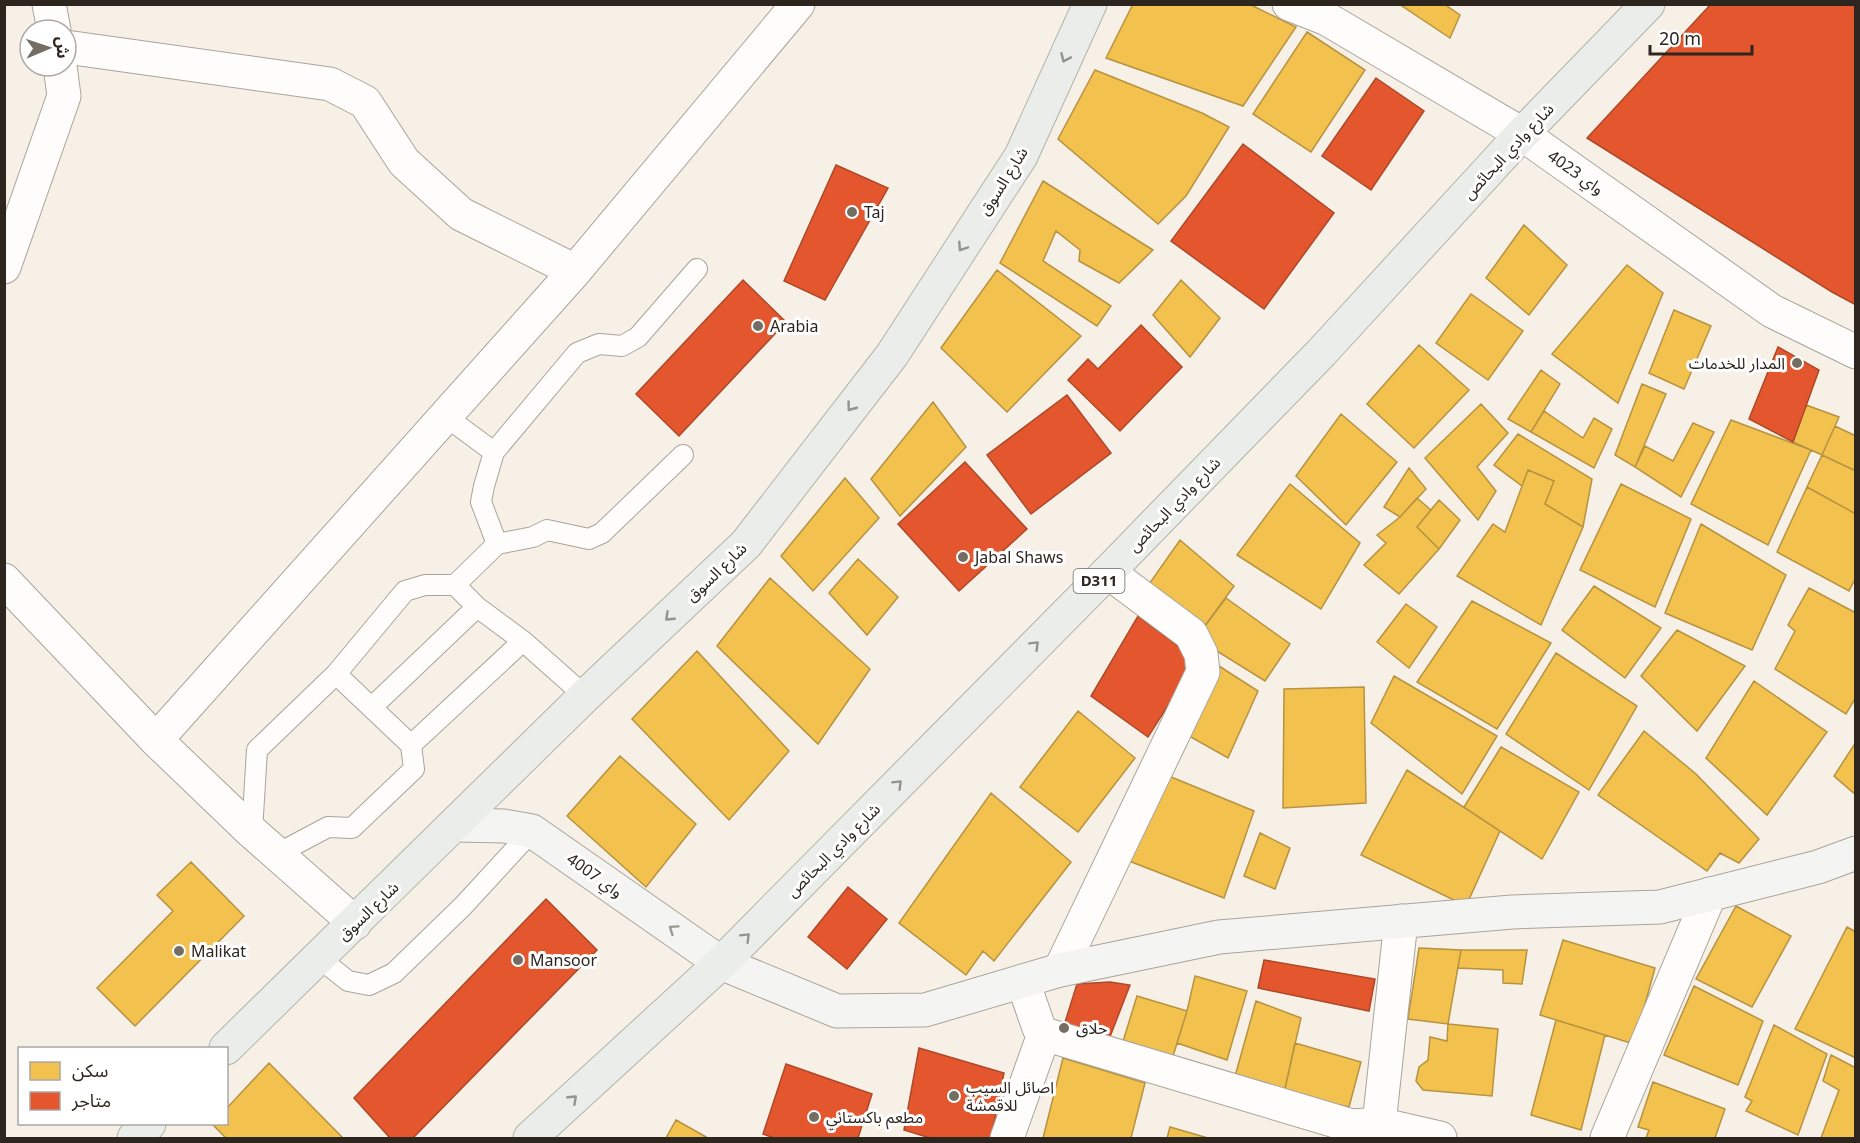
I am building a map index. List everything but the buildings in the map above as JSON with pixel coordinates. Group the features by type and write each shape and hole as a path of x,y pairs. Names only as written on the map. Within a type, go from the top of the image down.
{"main road":[{"name":"شارع السوق","path":"227,1047 585,696 746,544 892,355 1021,156 1090,4"},
{"name":"شارع وادي البحائص","path":"530,1138 722,963 1108,572 1321,353 1522,134 1648,4"},
{"path":"134,1138 148,1125"}],"street":[{"path":"156,740 575,271 798,4"},
{"name":"واي 4023","path":"1289,4 1327,20 1522,134 1772,310 1856,352"},
{"path":"78,48 330,84 365,102 404,162 461,214 575,271"},
{"path":"4,267 64,96 62,78"},
{"path":"1060,970 1203,672 1201,654 1191,634 1108,572"},
{"path":"4,580 156,740 252,832 355,923"},
{"name":"واي 4007","path":"456,825 504,826 532,831 722,963 837,1011 925,1010 1060,970 1219,936 1512,912 1660,907 1818,867 1856,853"},
{"path":"1607,1138 1710,894"},
{"path":"1371,1131 1401,921"},
{"path":"1023,982 1039,1028 1044,1034 1371,1131 1440,1138"},
{"path":"1007,1138 1044,1034"}],"lane":[{"path":"497,544 481,502 494,452 577,353 599,344 622,346 638,337 697,270"},
{"path":"445,416 494,452"},
{"path":"252,832 257,750 336,674 405,591 425,585 455,585 497,544 532,537 547,530 589,539 602,533 684,455"},
{"path":"455,585 477,607 523,641 585,696"},
{"path":"372,707 477,607"},
{"path":"411,746 523,641"},
{"path":"277,854 328,828 352,828 414,769 411,746 336,674"},
{"path":"319,958 348,981 369,985 394,973 463,906 532,831"}],"place":[{"name":"Taj","path":"852,212"},
{"name":"Arabia","path":"758,326"},
{"name":"المدار للخدمات","path":"1797,363"},
{"name":"Jabal Shaws","path":"963,557"},
{"name":"Malikat","path":"179,951"},
{"name":"Mansoor","path":"518,960"},
{"name":"حلاق","path":"1064,1028"},
{"name":"اصائل السيب للاقمشة","path":"954,1096"},
{"name":"مطعم باكستاني","path":"814,1117"}]}
